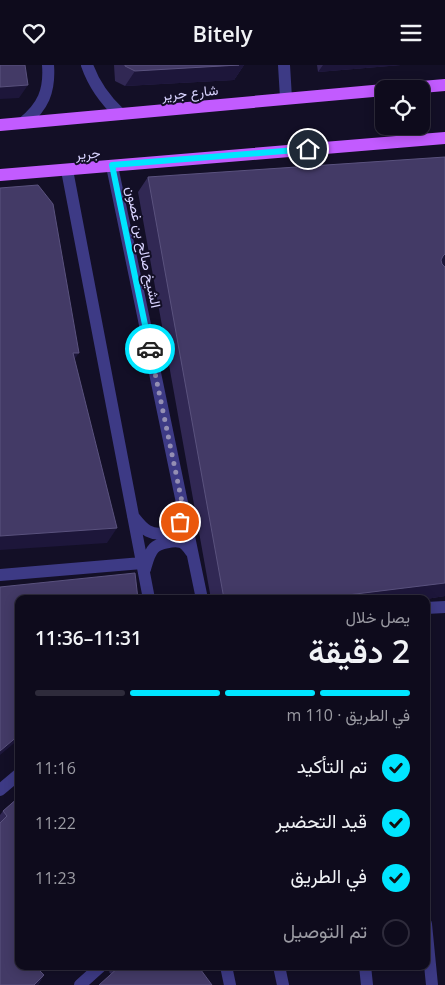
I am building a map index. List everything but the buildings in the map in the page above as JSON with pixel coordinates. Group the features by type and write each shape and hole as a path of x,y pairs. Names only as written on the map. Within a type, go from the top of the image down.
{"main road":[{"path":"430,86 445,85"},
{"name":"شارع جرير","path":"0,125 375,91"},
{"path":"112,165 445,138"},
{"name":"جرير","path":"67,170 112,165"},
{"path":"0,175 67,170"}],"street":[{"path":"23,123 41,103 49,77 48,65"},
{"path":"87,65 98,89 108,103 120,114"},
{"path":"284,65 286,98"},
{"name":"الشيخ صالح بن غصون","path":"112,165 201,595"},
{"path":"67,170 148,595"},
{"path":"133,516 148,531 164,533 176,527 180,522 183,516 183,507"},
{"path":"143,568 153,549 164,543 181,542 192,553"},
{"path":"0,575 143,568"},
{"path":"430,608 445,607"},
{"path":"0,790 15,777"},
{"path":"430,965 432,985"},
{"path":"80,985 97,970"},
{"path":"227,970 230,985"},
{"path":"280,970 283,985"},
{"path":"365,970 367,985"}],"way so far":[{"path":"150,349 183,507 183,516 180,522"}],"route":[{"path":"150,349 112,165 308,149"}]}
